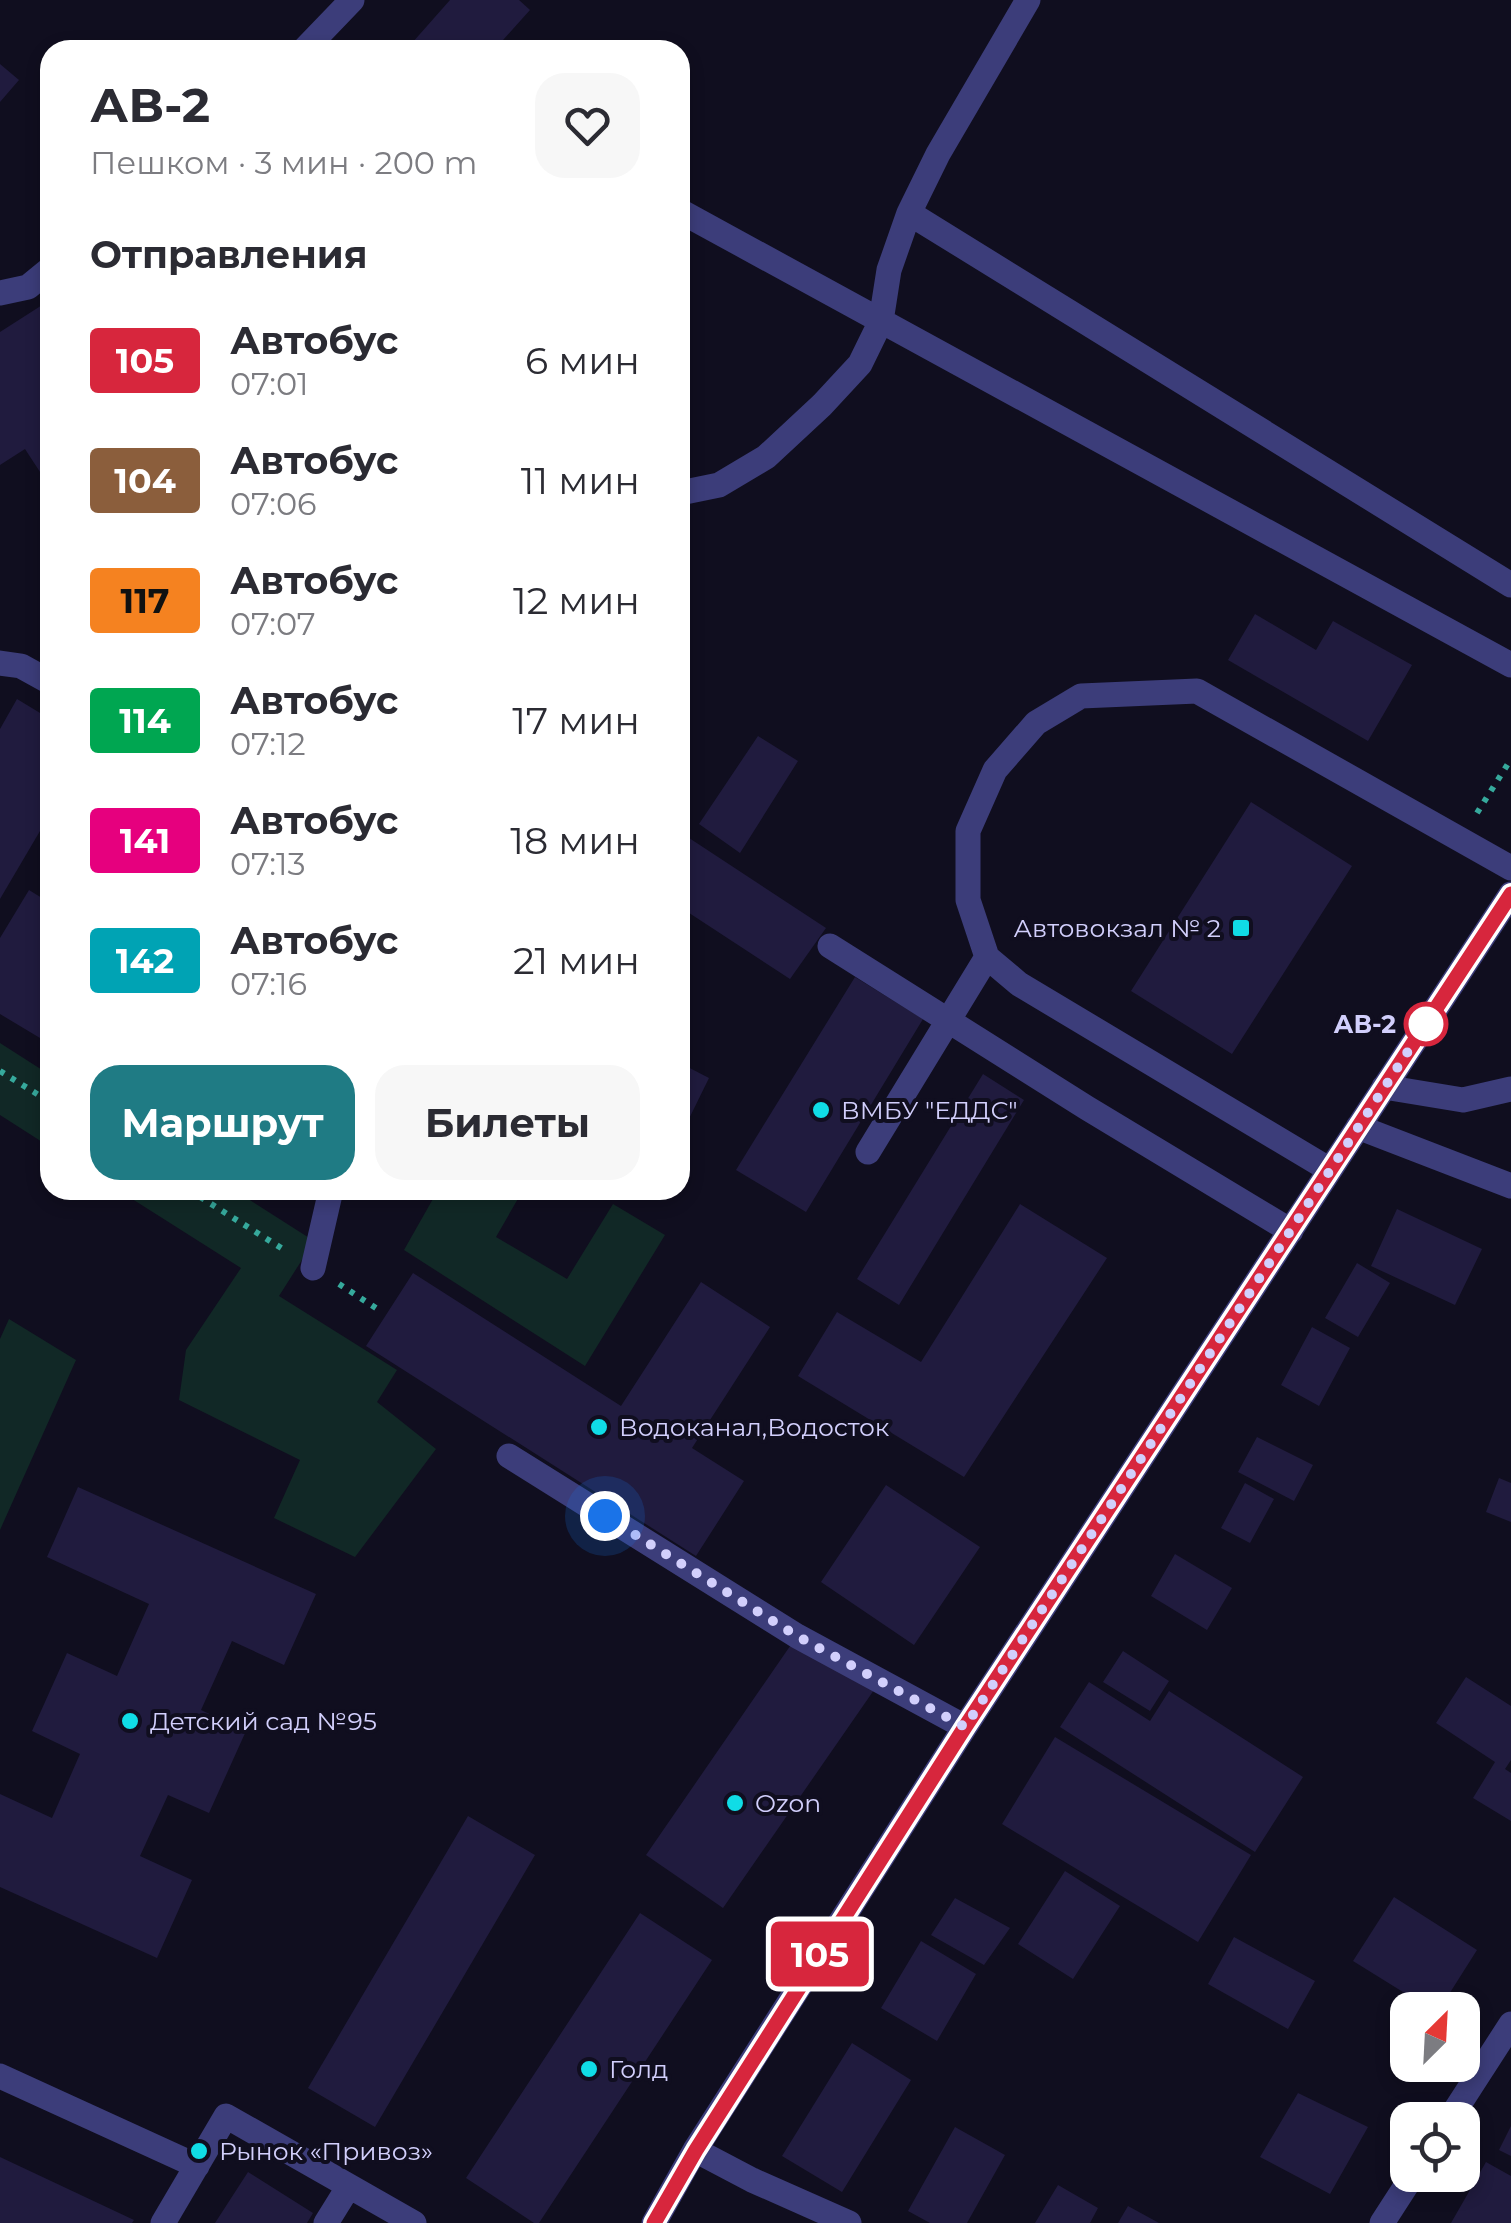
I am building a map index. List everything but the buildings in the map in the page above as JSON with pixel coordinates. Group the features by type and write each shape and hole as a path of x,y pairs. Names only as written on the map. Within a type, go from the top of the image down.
{"street":[{"path":"314,40 352,0"},
{"path":"690,491 718,484 766,457 860,364 881,321 888,270 910,213 938,154 1028,0"},
{"path":"910,213 1511,585"},
{"path":"690,216 1511,664"},
{"path":"0,293 28,287 40,277"},
{"path":"0,663 21,666 40,676"},
{"path":"1330,1170 1019,984 988,957 968,900 968,831 995,770 1036,723 1081,696 1197,692 1511,868"},
{"path":"654,2223 696,2150 965,1727 1511,894"},
{"path":"830,946 1290,1231"},
{"path":"868,1152 988,957"},
{"path":"1384,1087 1464,1100 1511,1089"},
{"path":"1358,1127 1511,1186"},
{"path":"313,1268 329,1200"},
{"path":"509,1456 797,1636 965,1727"},
{"path":"1461,2102 1511,2024"},
{"path":"0,2076 196,2166"},
{"path":"162,2223 226,2116 414,2223"},
{"path":"696,2150 848,2223"},
{"path":"326,2223 349,2186"},
{"path":"1382,2223 1402,2192"}],"path":[{"path":"0,1071 40,1096"}],"green space":[{"path":"0,1043 40,1069 40,1141 0,1115"},
{"path":"134,1200 250,1200 314,1241 279,1296 397,1370 377,1402 436,1449 355,1557 274,1518 300,1460 179,1400 186,1350 241,1268"},
{"path":"432,1200 517,1200 496,1237 567,1279 613,1204 665,1235 585,1366 404,1250"},
{"path":"9,1319 76,1360 0,1530 0,1339"}],"bus line":[{"name":"105","path":"654,2223 696,2150 965,1727 1511,894"}],"place":[{"name":"Автовокзал № 2","path":"1241,928"},
{"name":"АВ-2","path":"1426,1024"},
{"name":"ВМБУ \"ЕДДС\"","path":"821,1110"},
{"name":"Водоканал,Водосток","path":"599,1427"},
{"name":"Детский сад №95","path":"130,1721"},
{"name":"Ozon","path":"735,1803"},
{"name":"Голд","path":"589,2069"},
{"name":"Рынок «Привоз»","path":"199,2151"}],"route":[{"path":"605,1516 797,1636 965,1727 1426,1024"}]}
